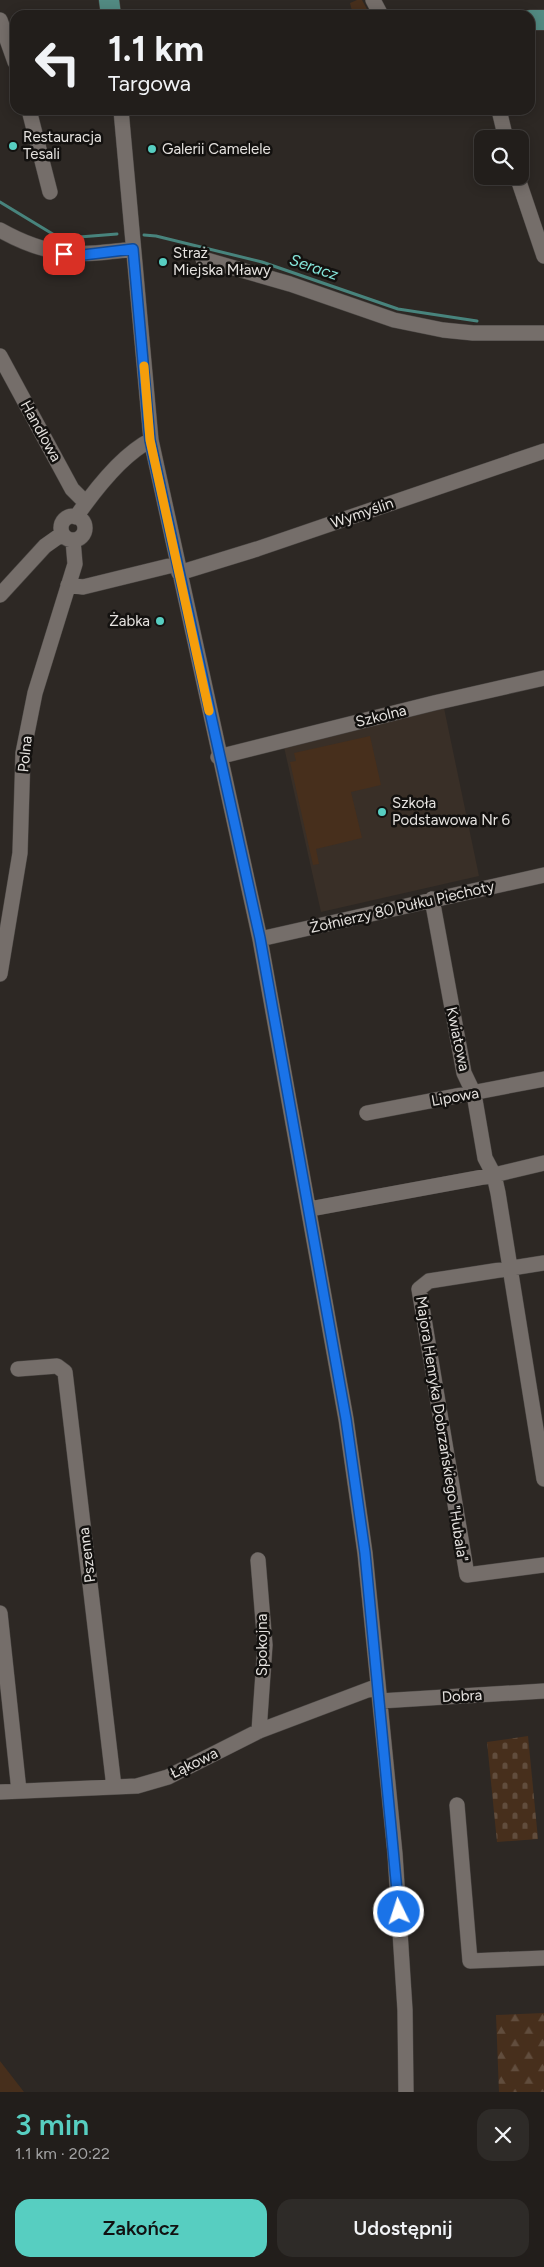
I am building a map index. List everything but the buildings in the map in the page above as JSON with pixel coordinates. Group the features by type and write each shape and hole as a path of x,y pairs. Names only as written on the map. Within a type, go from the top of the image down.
{"street":[{"path":"0,20 10,48"},
{"path":"30,115 50,192"},
{"path":"121,115 150,440 218,757 260,938 348,1428 365,1553 395,1854 404,1991 406,2092"},
{"path":"499,115 504,130"},
{"path":"519,185 544,256"},
{"path":"0,230 45,250 64,254 83,255 133,249"},
{"path":"203,260 290,284 394,320 442,330 473,333 544,333"},
{"name":"Handlowa","path":"0,356 72,489 86,503"},
{"path":"0,596 45,546 68,537 62,522 68,517 76,517 127,457 138,446 150,440"},
{"name":"Wymyślin","path":"68,585 83,587 178,569 257,549 544,451"},
{"name":"Polna","path":"0,974 20,853 23,753 35,693 75,559 68,537"},
{"name":"Szkolna","path":"218,757 442,701 544,678"},
{"name":"Żołnierzy 80 Pułku Piechoty","path":"260,938 544,875"},
{"name":"Kwiatowa","path":"432,900 464,1073 474,1094 485,1158 494,1176 544,1479"},
{"name":"Lipowa","path":"367,1114 544,1079"},
{"path":"310,1209 494,1176 544,1163"},
{"path":"511,1270 544,1263"},
{"name":"Majora Henryka Dobrzańskiego \"Hubala\"","path":"511,1270 429,1281 419,1290 467,1575 544,1565"},
{"name":"Pszenna","path":"18,1369 58,1366 65,1372 114,1787"},
{"name":"Spokojna","path":"258,1560 265,1645 260,1731"},
{"path":"0,1614 19,1792"},
{"name":"Dobra","path":"379,1694 544,1691"},
{"name":"Łąkowa","path":"0,1792 137,1786 168,1777 260,1731 379,1694"},
{"path":"457,1805 470,1961 544,1958"}],"shaded area":[{"name":"Szkoła Podstawowa Nr 6","path":"444,708 479,876 321,912 284,747"}],"green space":[{"path":"362,0 367,10 352,10 350,3"},
{"path":"370,736 381,785 351,792 362,838 316,849 319,864 313,865 290,762 296,761 294,753"},
{"path":"528,1736 538,1839 497,1842 487,1742"},
{"path":"544,2013 544,2092 499,2092 496,2015"},
{"path":"0,2061 24,2092 0,2092"}],"waterway":[{"name":"Seracz","path":"0,202 56,236 67,238 117,234"},
{"name":"Seracz","path":"144,235 156,236 262,262 398,309 477,321"}],"slow traffic":[{"path":"144,366 150,440 209,711"}],"place":[{"name":"Restauracja Tesali","path":"13,146"},
{"name":"Galerii Camelele","path":"152,149"},
{"name":"Straż Miejska Mławy","path":"163,262"},
{"name":"Żabka","path":"160,621"},
{"name":"Szkoła Podstawowa Nr 6","path":"382,812"}],"route":[{"path":"64,254 83,255 133,249 150,440 218,757 260,938 310,1209 346,1419 365,1553 399,1912"}]}
